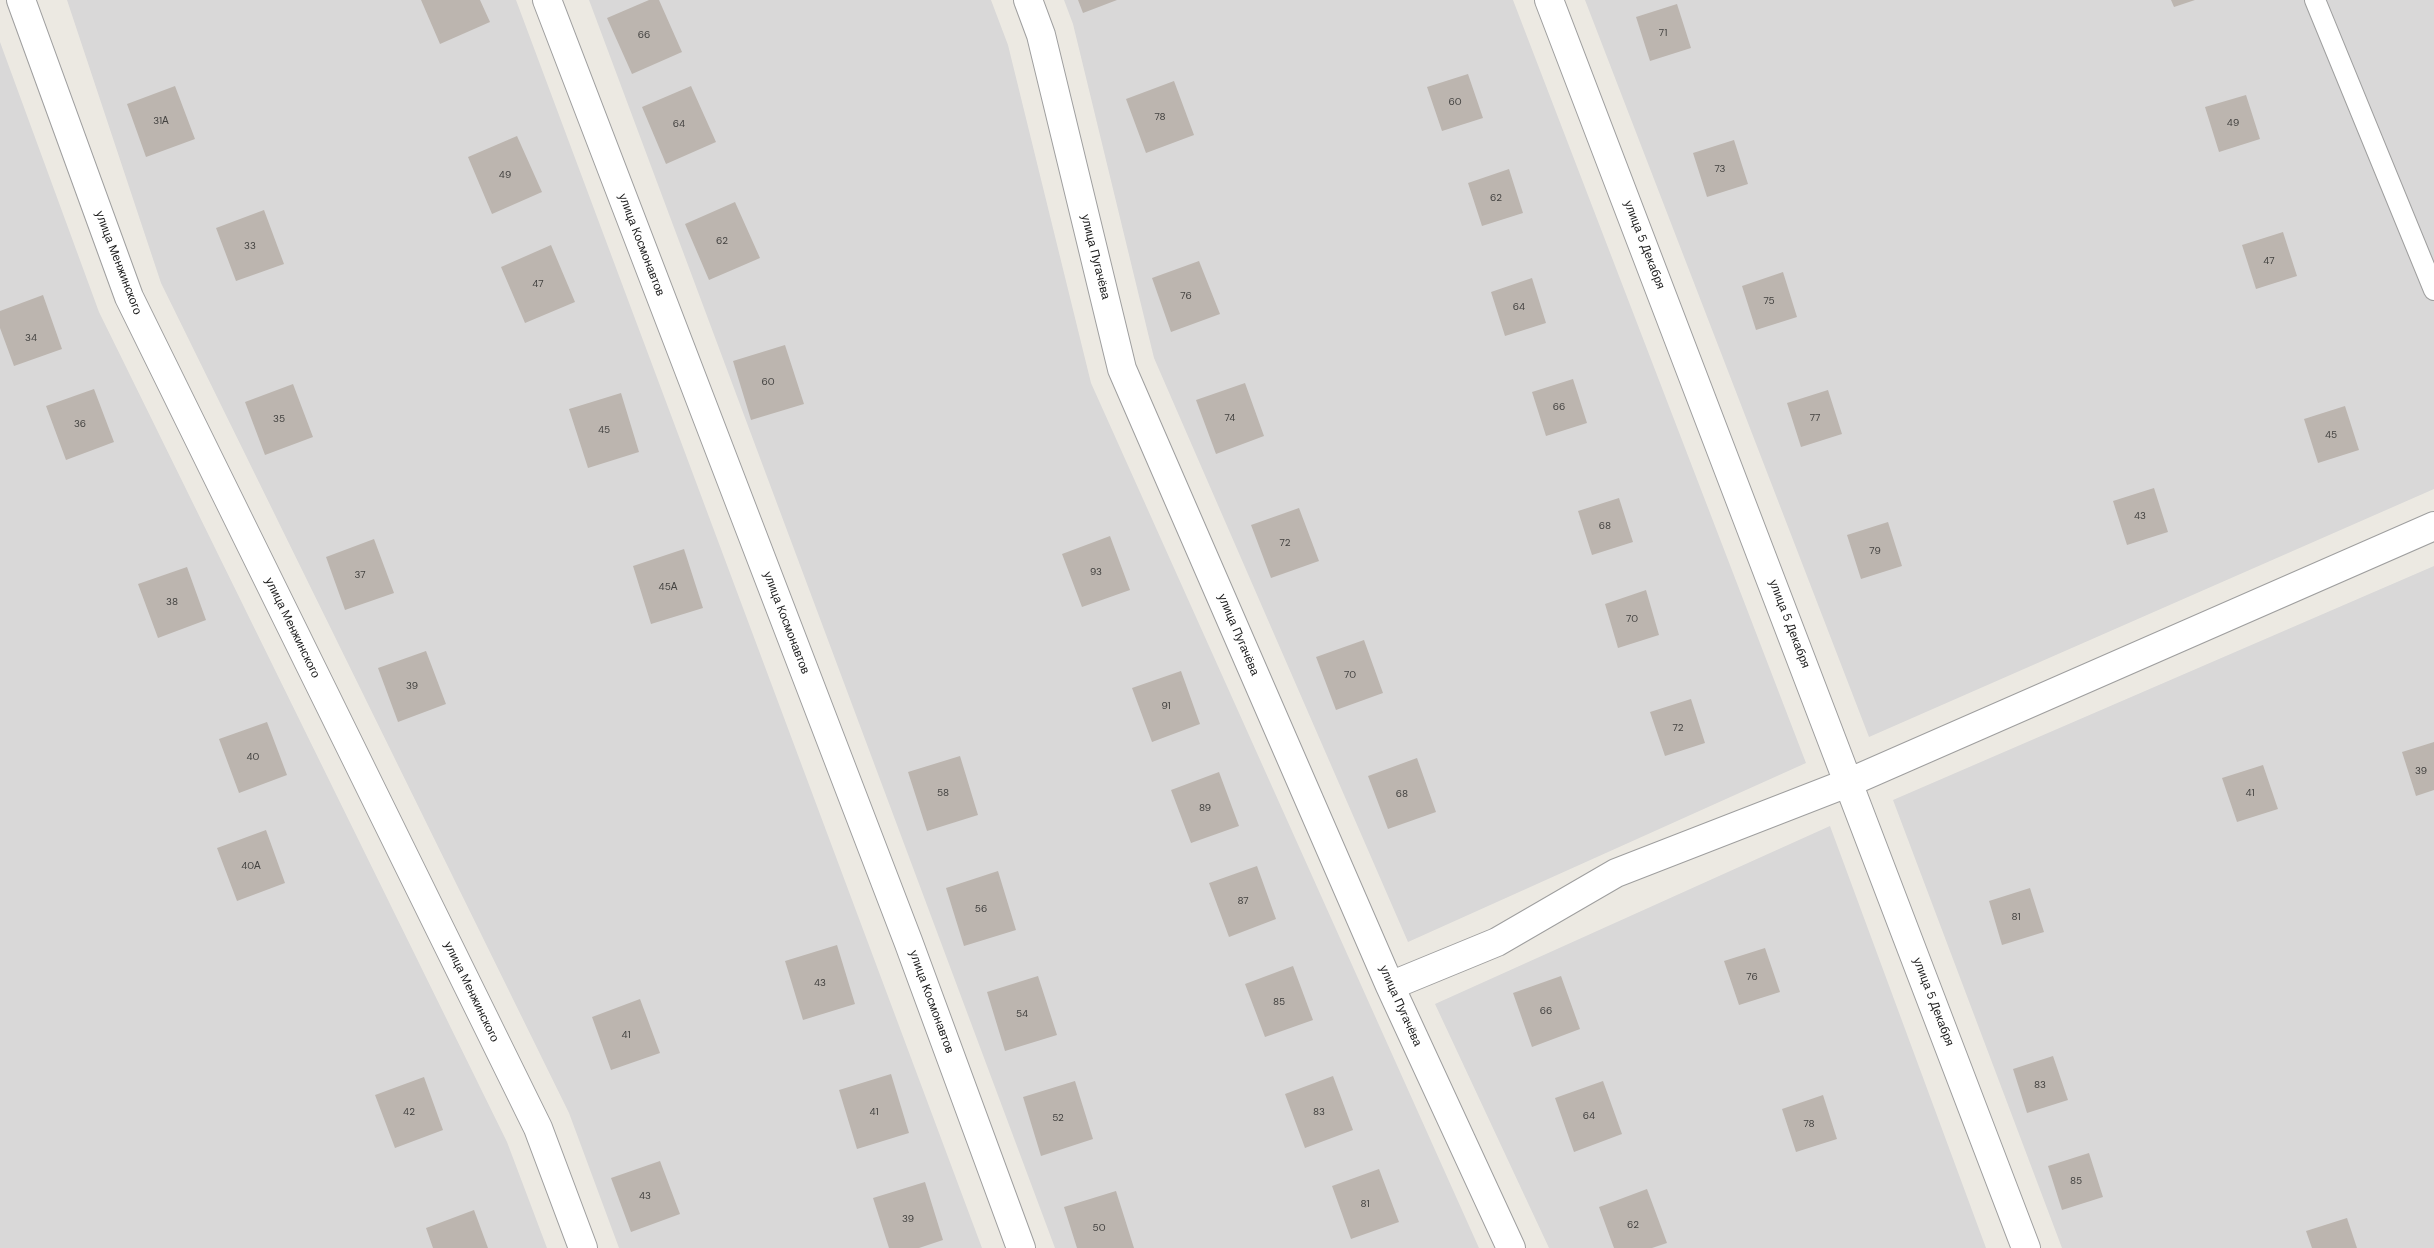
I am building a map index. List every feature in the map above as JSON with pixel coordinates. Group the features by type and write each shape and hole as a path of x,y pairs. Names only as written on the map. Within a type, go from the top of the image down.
{"street":[{"name":"улица Менжинского","path":"21,0 129,297 538,1128 583,1248"},
{"name":"улица Космонавтов","path":"547,0 908,942 1021,1248"},
{"name":"улица Пугачёва","path":"1028,0 1041,36 1122,369 1390,986 1511,1248"},
{"name":"улица 5 Декабря","path":"1549,0 1850,782 2026,1248"},
{"path":"1390,986 1497,942 1616,873 1850,782 2434,526"}],"lane":[{"path":"2315,0 2434,290"}],"shaded area":[{"path":"67,0 516,0 982,1248 619,1248 569,1113 161,283"},
{"path":"589,0 991,0 1008,45 1091,383 1479,1248 1055,1248"},
{"path":"1064,0 1513,0 1806,763 1408,942 1154,358 1073,24"},
{"path":"1585,0 2434,0 2434,489 1869,737"},
{"path":"0,42 99,312 507,1142 547,1248 0,1248"},
{"path":"2434,566 2434,1248 2062,1248 1893,800"},
{"path":"1830,826 1986,1248 1549,1248 1435,1004"}],"building":[{"path":"421,0 480,0 490,22 440,44"},
{"path":"649,0 659,0 682,52 632,74 607,18"},
{"path":"1078,0 1117,0 1083,13"},
{"path":"2171,0 2195,0 2174,7"},
{"path":"1677,4 1691,48 1650,61 1636,17"},
{"path":"1468,74 1483,118 1442,131 1427,87"},
{"path":"1174,81 1194,135 1146,153 1126,99"},
{"path":"175,86 195,139 146,157 127,104"},
{"path":"691,86 716,142 666,164 642,107"},
{"path":"2246,95 2260,139 2219,152 2205,107"},
{"path":"517,136 542,192 492,214 468,157"},
{"path":"1734,140 1748,184 1707,197 1693,153"},
{"path":"1509,169 1523,213 1482,226 1468,183"},
{"path":"735,202 760,258 709,280 685,224"},
{"path":"264,210 284,264 236,281 216,228"},
{"path":"2283,232 2297,276 2256,289 2242,245"},
{"path":"551,245 575,302 525,323 501,267"},
{"path":"1199,261 1220,314 1171,332 1152,278"},
{"path":"1783,272 1797,317 1756,330 1742,286"},
{"path":"1532,278 1546,323 1505,336 1491,292"},
{"path":"43,295 62,349 14,366 0,328 0,311"},
{"path":"785,345 804,404 751,420 733,361"},
{"path":"1573,379 1587,423 1546,436 1532,392"},
{"path":"1245,383 1264,436 1216,454 1196,400"},
{"path":"293,384 313,437 265,455 245,402"},
{"path":"94,389 114,442 66,460 46,406"},
{"path":"1828,390 1842,434 1801,447 1787,403"},
{"path":"621,393 639,452 588,468 569,409"},
{"path":"2345,406 2359,450 2318,463 2304,419"},
{"path":"2154,488 2168,532 2127,545 2113,501"},
{"path":"1619,498 1633,542 1592,555 1578,511"},
{"path":"1299,508 1319,561 1271,578 1251,525"},
{"path":"1888,522 1902,566 1861,579 1847,535"},
{"path":"1110,536 1130,590 1082,607 1062,554"},
{"path":"374,539 394,593 345,610 326,557"},
{"path":"684,549 703,608 651,624 633,566"},
{"path":"187,567 206,620 158,638 138,584"},
{"path":"1646,590 1659,635 1618,648 1605,604"},
{"path":"1364,640 1383,693 1336,710 1316,657"},
{"path":"426,651 446,704 398,722 378,668"},
{"path":"1181,671 1200,724 1152,742 1132,688"},
{"path":"1691,699 1705,743 1665,756 1650,712"},
{"path":"267,722 287,775 239,793 219,739"},
{"path":"2434,742 2434,790 2416,796 2402,752"},
{"path":"960,756 978,815 927,831 908,772"},
{"path":"1417,758 1436,812 1388,829 1368,776"},
{"path":"2263,765 2278,809 2237,822 2222,778"},
{"path":"1219,772 1239,826 1191,843 1171,790"},
{"path":"266,830 285,883 237,901 217,848"},
{"path":"1257,866 1276,919 1229,937 1209,883"},
{"path":"998,871 1016,930 964,946 946,888"},
{"path":"2030,888 2044,932 2002,945 1989,901"},
{"path":"837,945 855,1004 803,1020 785,961"},
{"path":"1765,948 1780,992 1739,1005 1724,961"},
{"path":"1293,966 1313,1020 1265,1037 1245,984"},
{"path":"1038,976 1057,1035 1005,1051 987,992"},
{"path":"1561,976 1580,1029 1532,1047 1513,993"},
{"path":"640,999 660,1053 611,1070 592,1017"},
{"path":"2053,1056 2068,1100 2027,1113 2013,1069"},
{"path":"891,1074 909,1133 857,1149 839,1090"},
{"path":"1333,1076 1353,1130 1305,1148 1285,1094"},
{"path":"424,1077 443,1130 395,1148 375,1095"},
{"path":"1075,1081 1093,1139 1041,1156 1023,1097"},
{"path":"1603,1081 1622,1134 1574,1152 1555,1098"},
{"path":"1823,1095 1837,1139 1796,1152 1782,1109"},
{"path":"2089,1153 2103,1197 2062,1210 2048,1166"},
{"path":"660,1161 680,1214 631,1232 611,1178"},
{"path":"1379,1169 1399,1222 1351,1239 1332,1186"},
{"path":"925,1182 943,1240 919,1248 889,1248 873,1198"},
{"path":"1647,1189 1667,1243 1652,1248 1614,1248 1599,1207"},
{"path":"1116,1191 1134,1248 1077,1248 1064,1207"},
{"path":"474,1210 488,1248 433,1248 426,1228"},
{"path":"2347,1218 2357,1248 2312,1248 2306,1231"}]}
